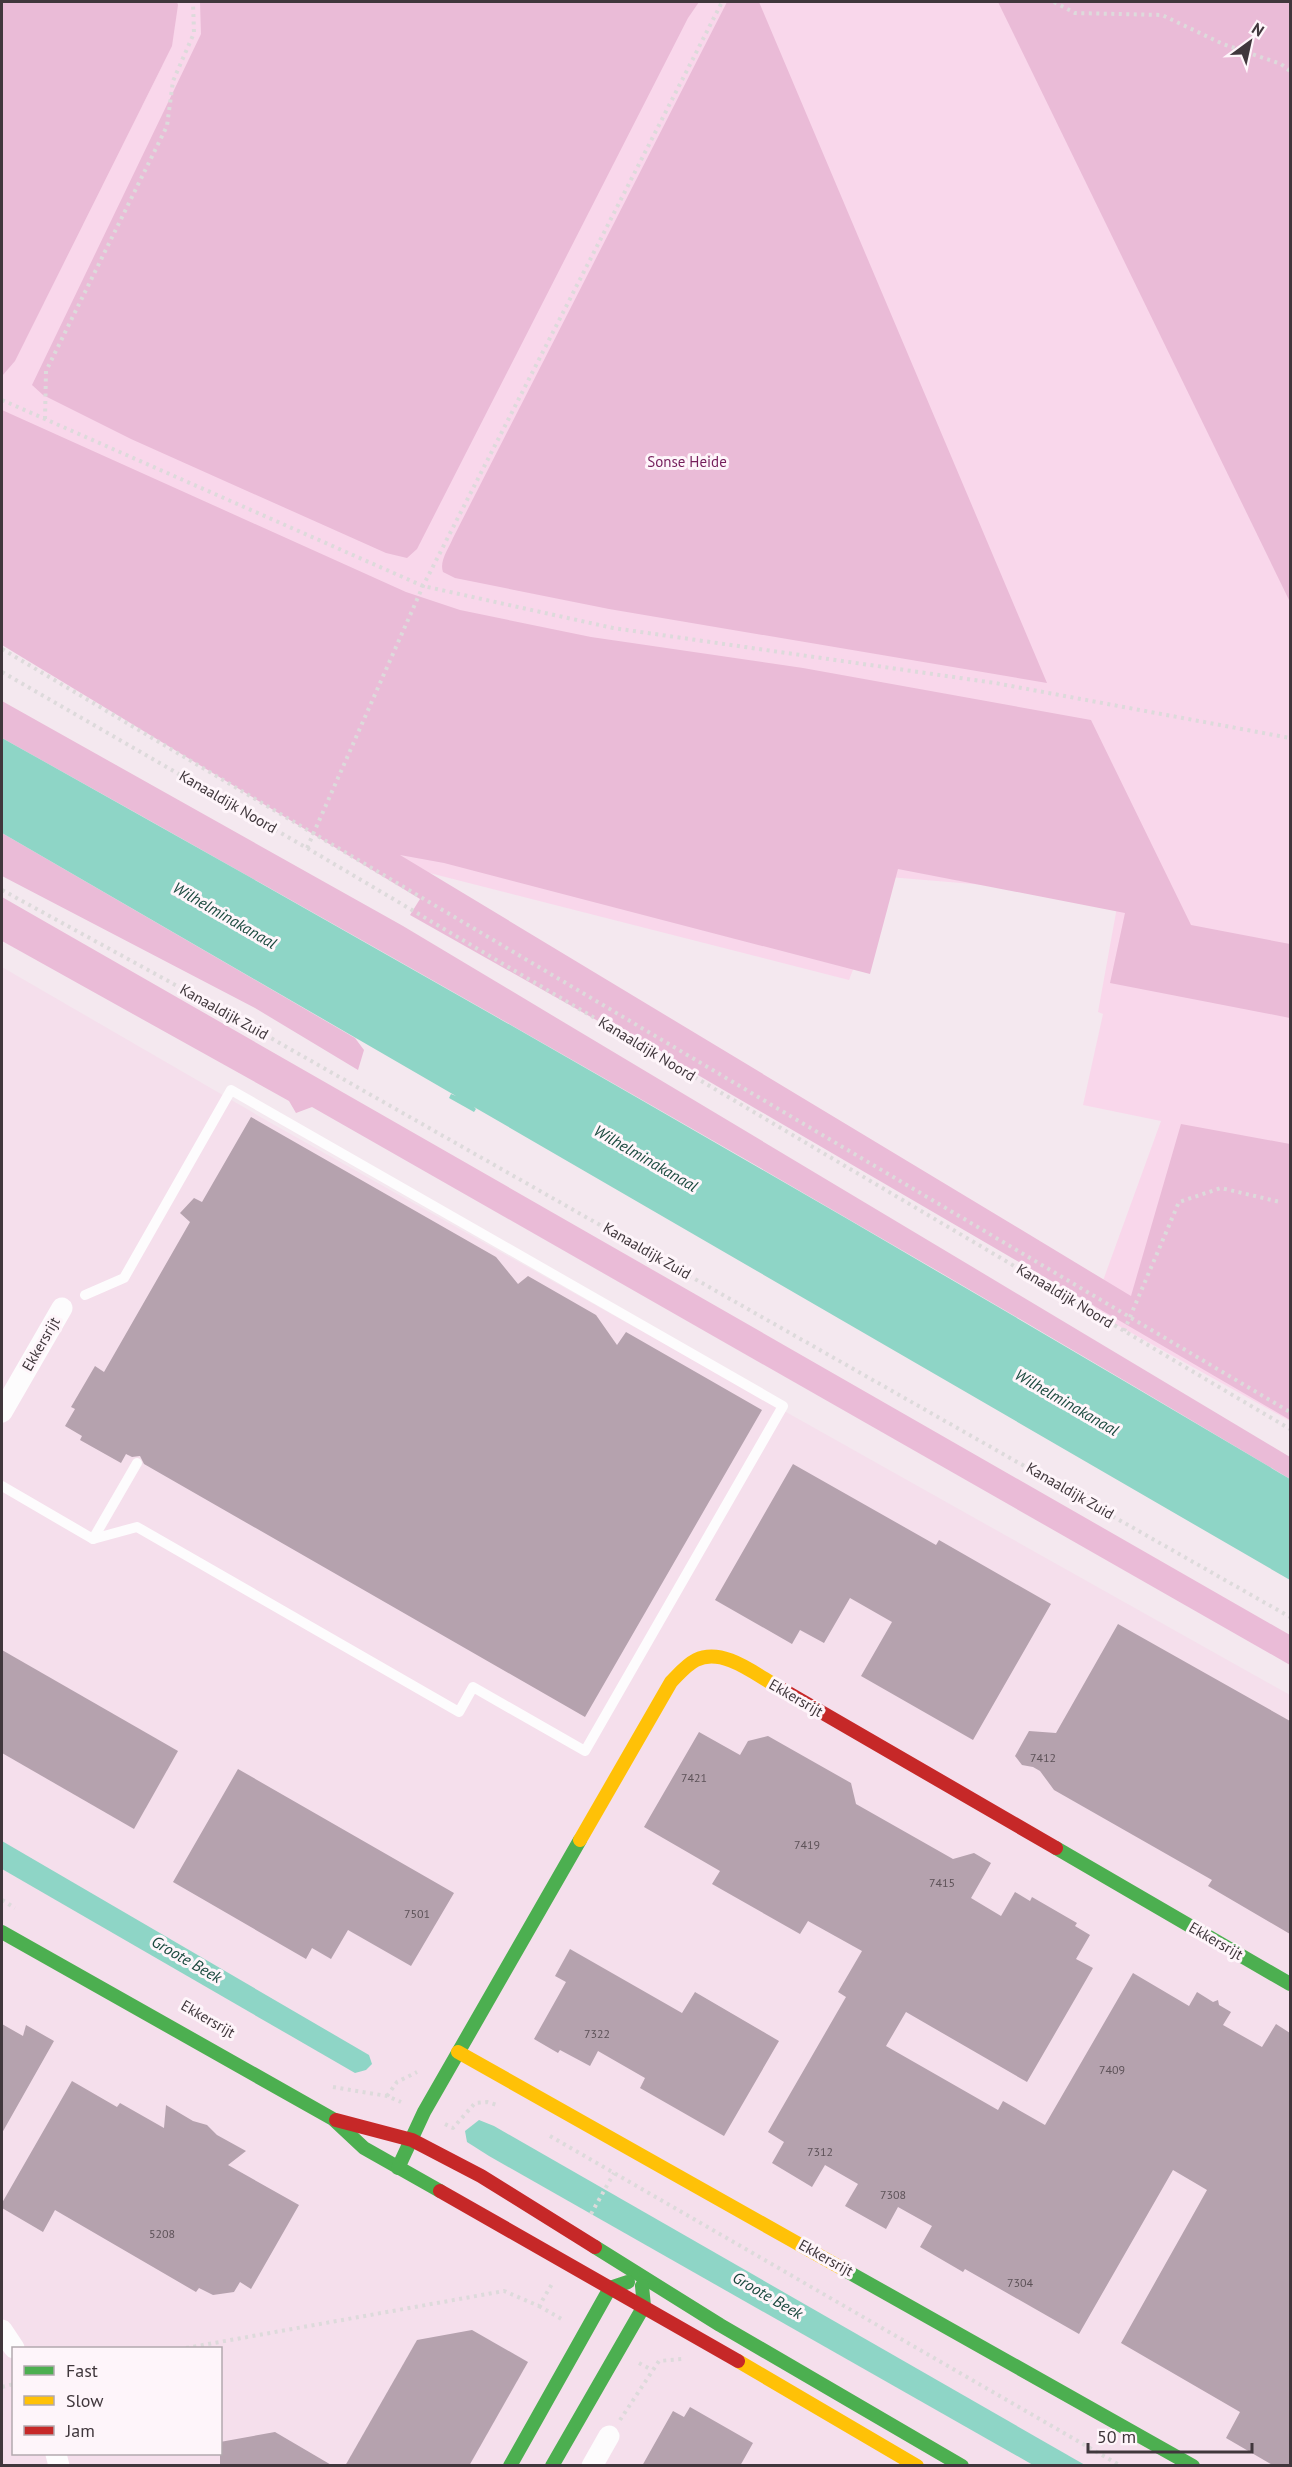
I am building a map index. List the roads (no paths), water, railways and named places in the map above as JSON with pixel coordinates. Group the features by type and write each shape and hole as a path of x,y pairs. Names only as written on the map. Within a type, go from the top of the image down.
{"main road":[{"name":"Ekkersrijt","path":"398,2168 424,2112 671,1682 693,1661 710,1655 731,1660 1290,1984"},
{"name":"Ekkersrijt","path":"2,1932 333,2119 364,2148 564,2263 644,2306 917,2466"},
{"name":"Ekkersrijt","path":"458,2052 1193,2466"},
{"name":"Ekkersrijt","path":"333,2119 412,2140 481,2176 720,2325 962,2466"},
{"path":"510,2466 610,2288 642,2277 644,2306 552,2466"}],"street":[{"name":"Ekkersrijt","path":"2,1412 62,1308"},
{"path":"2,2330 13,2347"},
{"path":"592,2466 609,2436"}],"lane":[{"path":"2,1486 93,1539 137,1527 459,1712 473,1687 585,1751 783,1406 231,1090 124,1278 85,1295"},
{"path":"93,1539 137,1464"}],"water":[{"name":"Wilhelminakanaal","path":"2,738 648,1104 1290,1479 1290,1580 474,1107 476,1109 474,1112 449,1098 451,1094 456,1096 2,833"},
{"name":"Groote Beek","path":"2,1841 369,2055 372,2064 366,2070 355,2073 2,1869"},
{"name":"Groote Beek","path":"479,2120 494,2126 1085,2465 1033,2465 489,2156 467,2142 465,2131"}],"park label":[{"name":"Sonse Heide","path":"687,462"}]}
